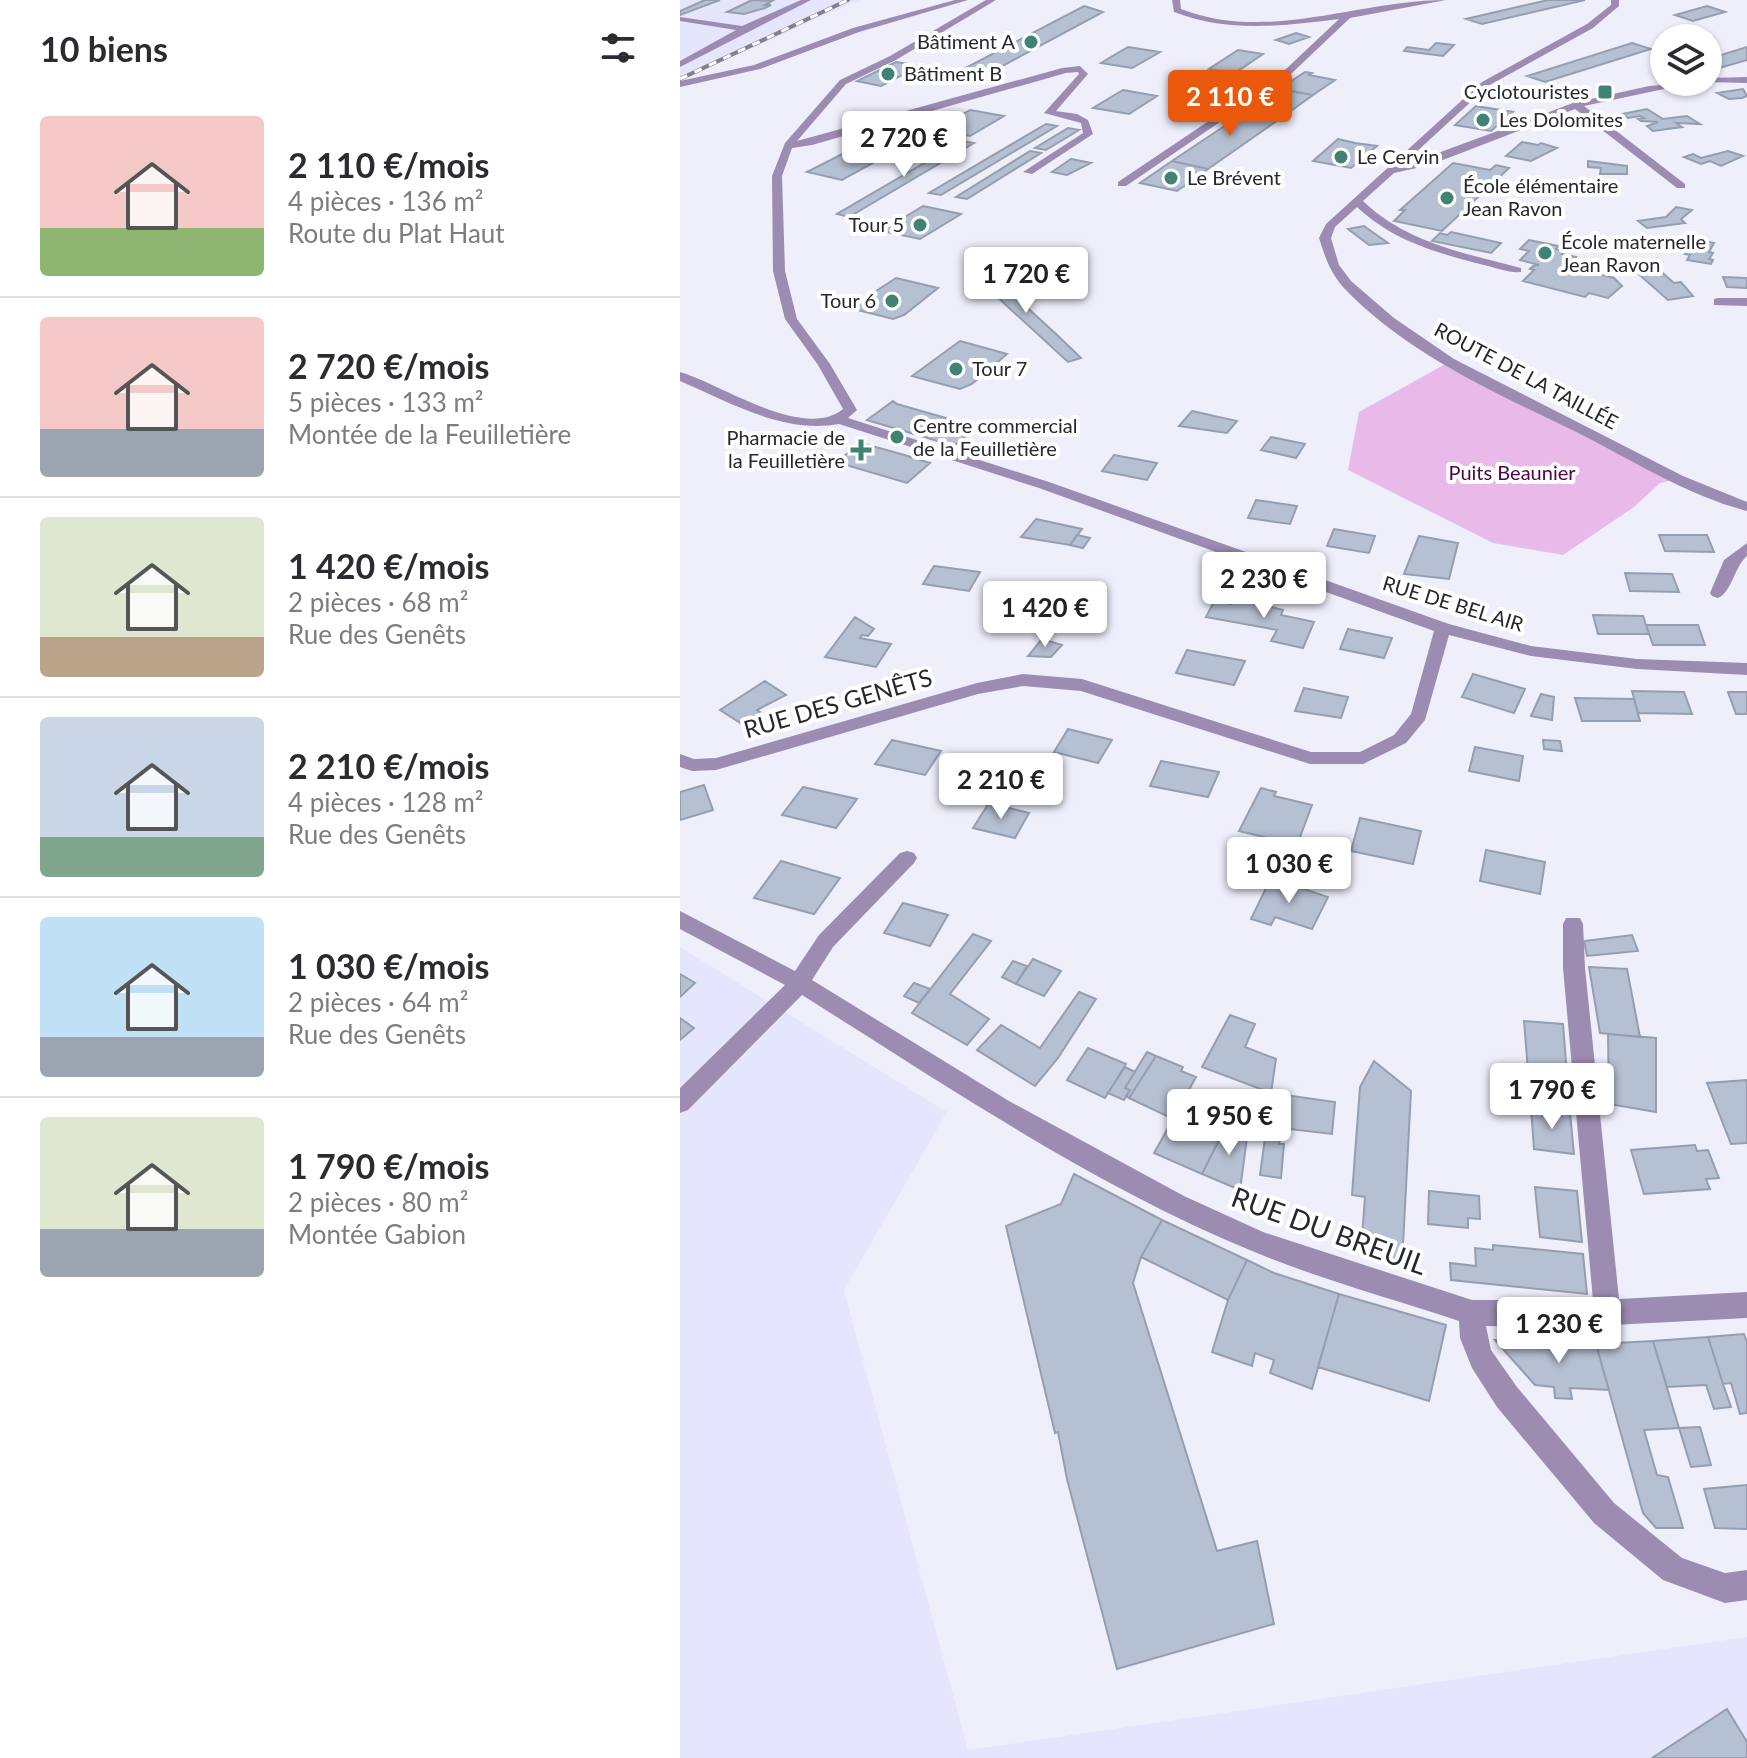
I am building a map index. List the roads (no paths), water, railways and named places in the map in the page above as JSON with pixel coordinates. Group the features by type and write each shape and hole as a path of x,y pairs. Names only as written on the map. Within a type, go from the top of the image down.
{"street":[{"path":"680,64 743,29 807,0"},
{"path":"680,84 757,67 856,30 964,0"},
{"path":"680,376 796,422 823,425 839,420 850,410 824,364 791,319 780,280 777,176 788,145 843,82 893,58 992,0"},
{"path":"1176,0 1177,10 1182,14 1214,23 1347,16 1442,0"},
{"path":"1372,13 1379,0"},
{"name":"ROUTE DE LA TAILLÉE","path":"1615,0 1615,6 1590,26 1485,84 1330,226 1325,238 1337,272 1419,342 1449,362 1678,479 1745,504"},
{"path":"1122,184 1289,71 1347,16"},
{"path":"680,19 743,29"},
{"path":"788,145 809,143 1065,70 1080,69 1084,74 1049,113 1074,116 1085,122 1088,134 1028,172"},
{"path":"1722,81 1747,80"},
{"path":"1393,170 1404,170 1480,145 1576,105 1650,88"},
{"path":"1576,105 1681,186"},
{"path":"1358,202 1374,220 1403,236 1517,270"},
{"path":"1718,302 1747,302"},
{"name":"RUE DE BEL AIR","path":"839,420 1044,485 1443,628 1531,651 1637,664 1747,669"},
{"path":"1718,593 1730,563 1747,548"},
{"name":"RUE DES GENÊTS","path":"680,760 692,765 716,764 977,689 1023,680 1082,685 1310,758 1363,758 1400,739 1419,716 1443,628"},
{"path":"680,1103 770,1017 800,983 826,941 907,858"},
{"name":"RUE DU BREUIL","path":"680,919 800,983 993,1104 1175,1204 1259,1242 1472,1313 1607,1312 1747,1305"},
{"path":"1573,924 1574,968 1607,1312"},
{"path":"1472,1313 1473,1338 1481,1359 1507,1397 1604,1513 1673,1570 1725,1588 1747,1585"}],"railway":[{"path":"680,79 848,0"}],"place":[{"name":"Bâtiment A","path":"1031,42"},
{"name":"Bâtiment B","path":"888,74"},
{"name":"Cyclotouristes","path":"1605,92"},
{"name":"Les Dolomites","path":"1483,120"},
{"name":"Le Cervin","path":"1341,157"},
{"name":"Le Brévent","path":"1171,178"},
{"name":"École élémentaire Jean Ravon","path":"1447,198"},
{"name":"Tour 5","path":"920,225"},
{"name":"École maternelle Jean Ravon","path":"1545,253"},
{"name":"Tour 6","path":"892,301"},
{"name":"Tour 7","path":"956,369"},
{"name":"Centre commercial de la Feuilletière","path":"897,437"},
{"name":"Pharmacie de la Feuilletière","path":"861,450"}],"park label":[{"name":"Puits Beaunier","path":"1512,473"}]}
